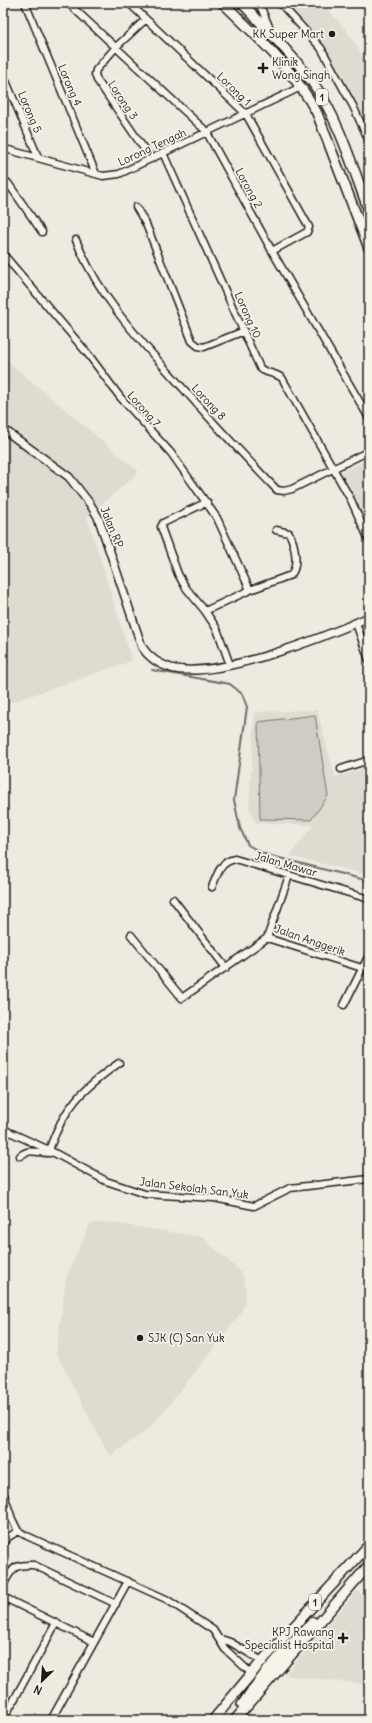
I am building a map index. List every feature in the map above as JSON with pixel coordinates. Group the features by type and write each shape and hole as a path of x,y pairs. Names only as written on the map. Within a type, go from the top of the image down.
{"main road":[{"name":"1","path":"223,3 248,27 301,87 317,113 368,246"},
{"name":"1","path":"241,3 298,65 317,89 327,107 369,211"},
{"path":"241,3 241,14 248,27"},
{"path":"356,177 369,192"},
{"path":"352,203 361,213 369,217"},
{"path":"368,246 369,222"},
{"name":"1","path":"213,1720 251,1673 369,1545"},
{"name":"1","path":"234,1720 369,1565"},
{"path":"234,1720 260,1680 270,1668 298,1637 339,1598"}],"street":[{"name":"Lorong 4","path":"25,3 96,174"},
{"name":"Lorong 2","path":"68,3 206,131 272,251 369,418"},
{"name":"Lorong 1","path":"129,3 246,114 309,227 309,230 272,251"},
{"path":"258,3 274,38"},
{"path":"280,3 321,48 353,106 369,141"},
{"path":"365,3 369,7"},
{"name":"Lorong 3","path":"146,19 116,47 96,70 96,77 151,159"},
{"name":"Lorong 5","path":"3,74 38,157"},
{"name":"Lorong Tengah","path":"3,150 38,157 103,176 119,174 206,131 246,114 301,87"},
{"name":"Lorong 10","path":"163,153 260,368 264,371 274,373 282,378 334,468 351,500 369,540"},
{"path":"3,179 8,183 42,232"},
{"path":"136,207 146,224 192,341 198,346 204,347 244,331"},
{"name":"Lorong 8","path":"76,240 85,261 103,292 133,333 200,408 277,490 284,491 292,489 369,451"},
{"name":"Lorong 7","path":"3,254 88,354 120,397 171,453 217,518 250,590"},
{"name":"Jalan RP","path":"3,429 69,477 90,504 98,517 142,647 148,656 171,668 183,669 230,665"},
{"path":"207,502 163,523 161,527 178,574 186,588 217,630 230,665 302,643 369,618"},
{"path":"204,611 250,590 291,575 295,571 296,564 292,538 289,533 276,530"},
{"path":"356,623 369,660"},
{"path":"341,769 369,760"},
{"name":"Jalan Mawar","path":"212,887 220,866 235,859 289,876 369,898"},
{"name":"Jalan Anggerik","path":"289,876 267,938 362,968"},
{"path":"173,899 226,968"},
{"path":"131,935 182,998 267,938"},
{"path":"344,1005 369,955"},
{"path":"20,1156 34,1150 48,1154 51,1152 63,1119 78,1096 96,1079 119,1063"},
{"name":"Jalan Sekolah San Yuk","path":"3,1129 106,1181 145,1194 214,1198 254,1206 290,1188 369,1179"},
{"path":"3,1492 12,1519 18,1530 27,1536 166,1599 213,1630 225,1650 260,1680"},
{"path":"3,1544 7,1538 18,1530"},
{"path":"3,1585 11,1571 20,1565 34,1566 116,1604"},
{"path":"51,1720 128,1582"},
{"path":"3,1596 94,1642"},
{"path":"3,1720 56,1623"},
{"path":"218,1638 230,1642 262,1661 270,1668"}],"shaded area":[{"path":"283,3 322,3 347,31 369,65 369,135 324,49"},
{"path":"3,357 139,472 87,517 132,661 3,705"},
{"path":"369,459 369,538 337,474"},
{"path":"317,710 335,777 369,767 369,875 290,856 313,825 256,823 249,808 255,712"},
{"path":"315,715 328,796 311,820 260,819 258,722"},
{"name":"SJK (C) San Yuk","path":"107,1222 202,1237 242,1273 246,1289 245,1303 240,1314 174,1399 148,1429 111,1456 101,1440 56,1353 66,1278 90,1224"},
{"name":"KPJ Rawang Specialist Hospital","path":"357,1591 369,1601 369,1685 285,1675"}],"waterway":[{"path":"152,670 230,684 242,694 247,707 234,800 240,828 248,845 264,854 369,881"}],"place":[{"name":"KK Super Mart","path":"332,34"},
{"name":"Klinik Wong Singh","path":"263,68"},
{"name":"SJK (C) San Yuk","path":"140,1338"},
{"name":"KPJ Rawang Specialist Hospital","path":"343,1638"}]}
